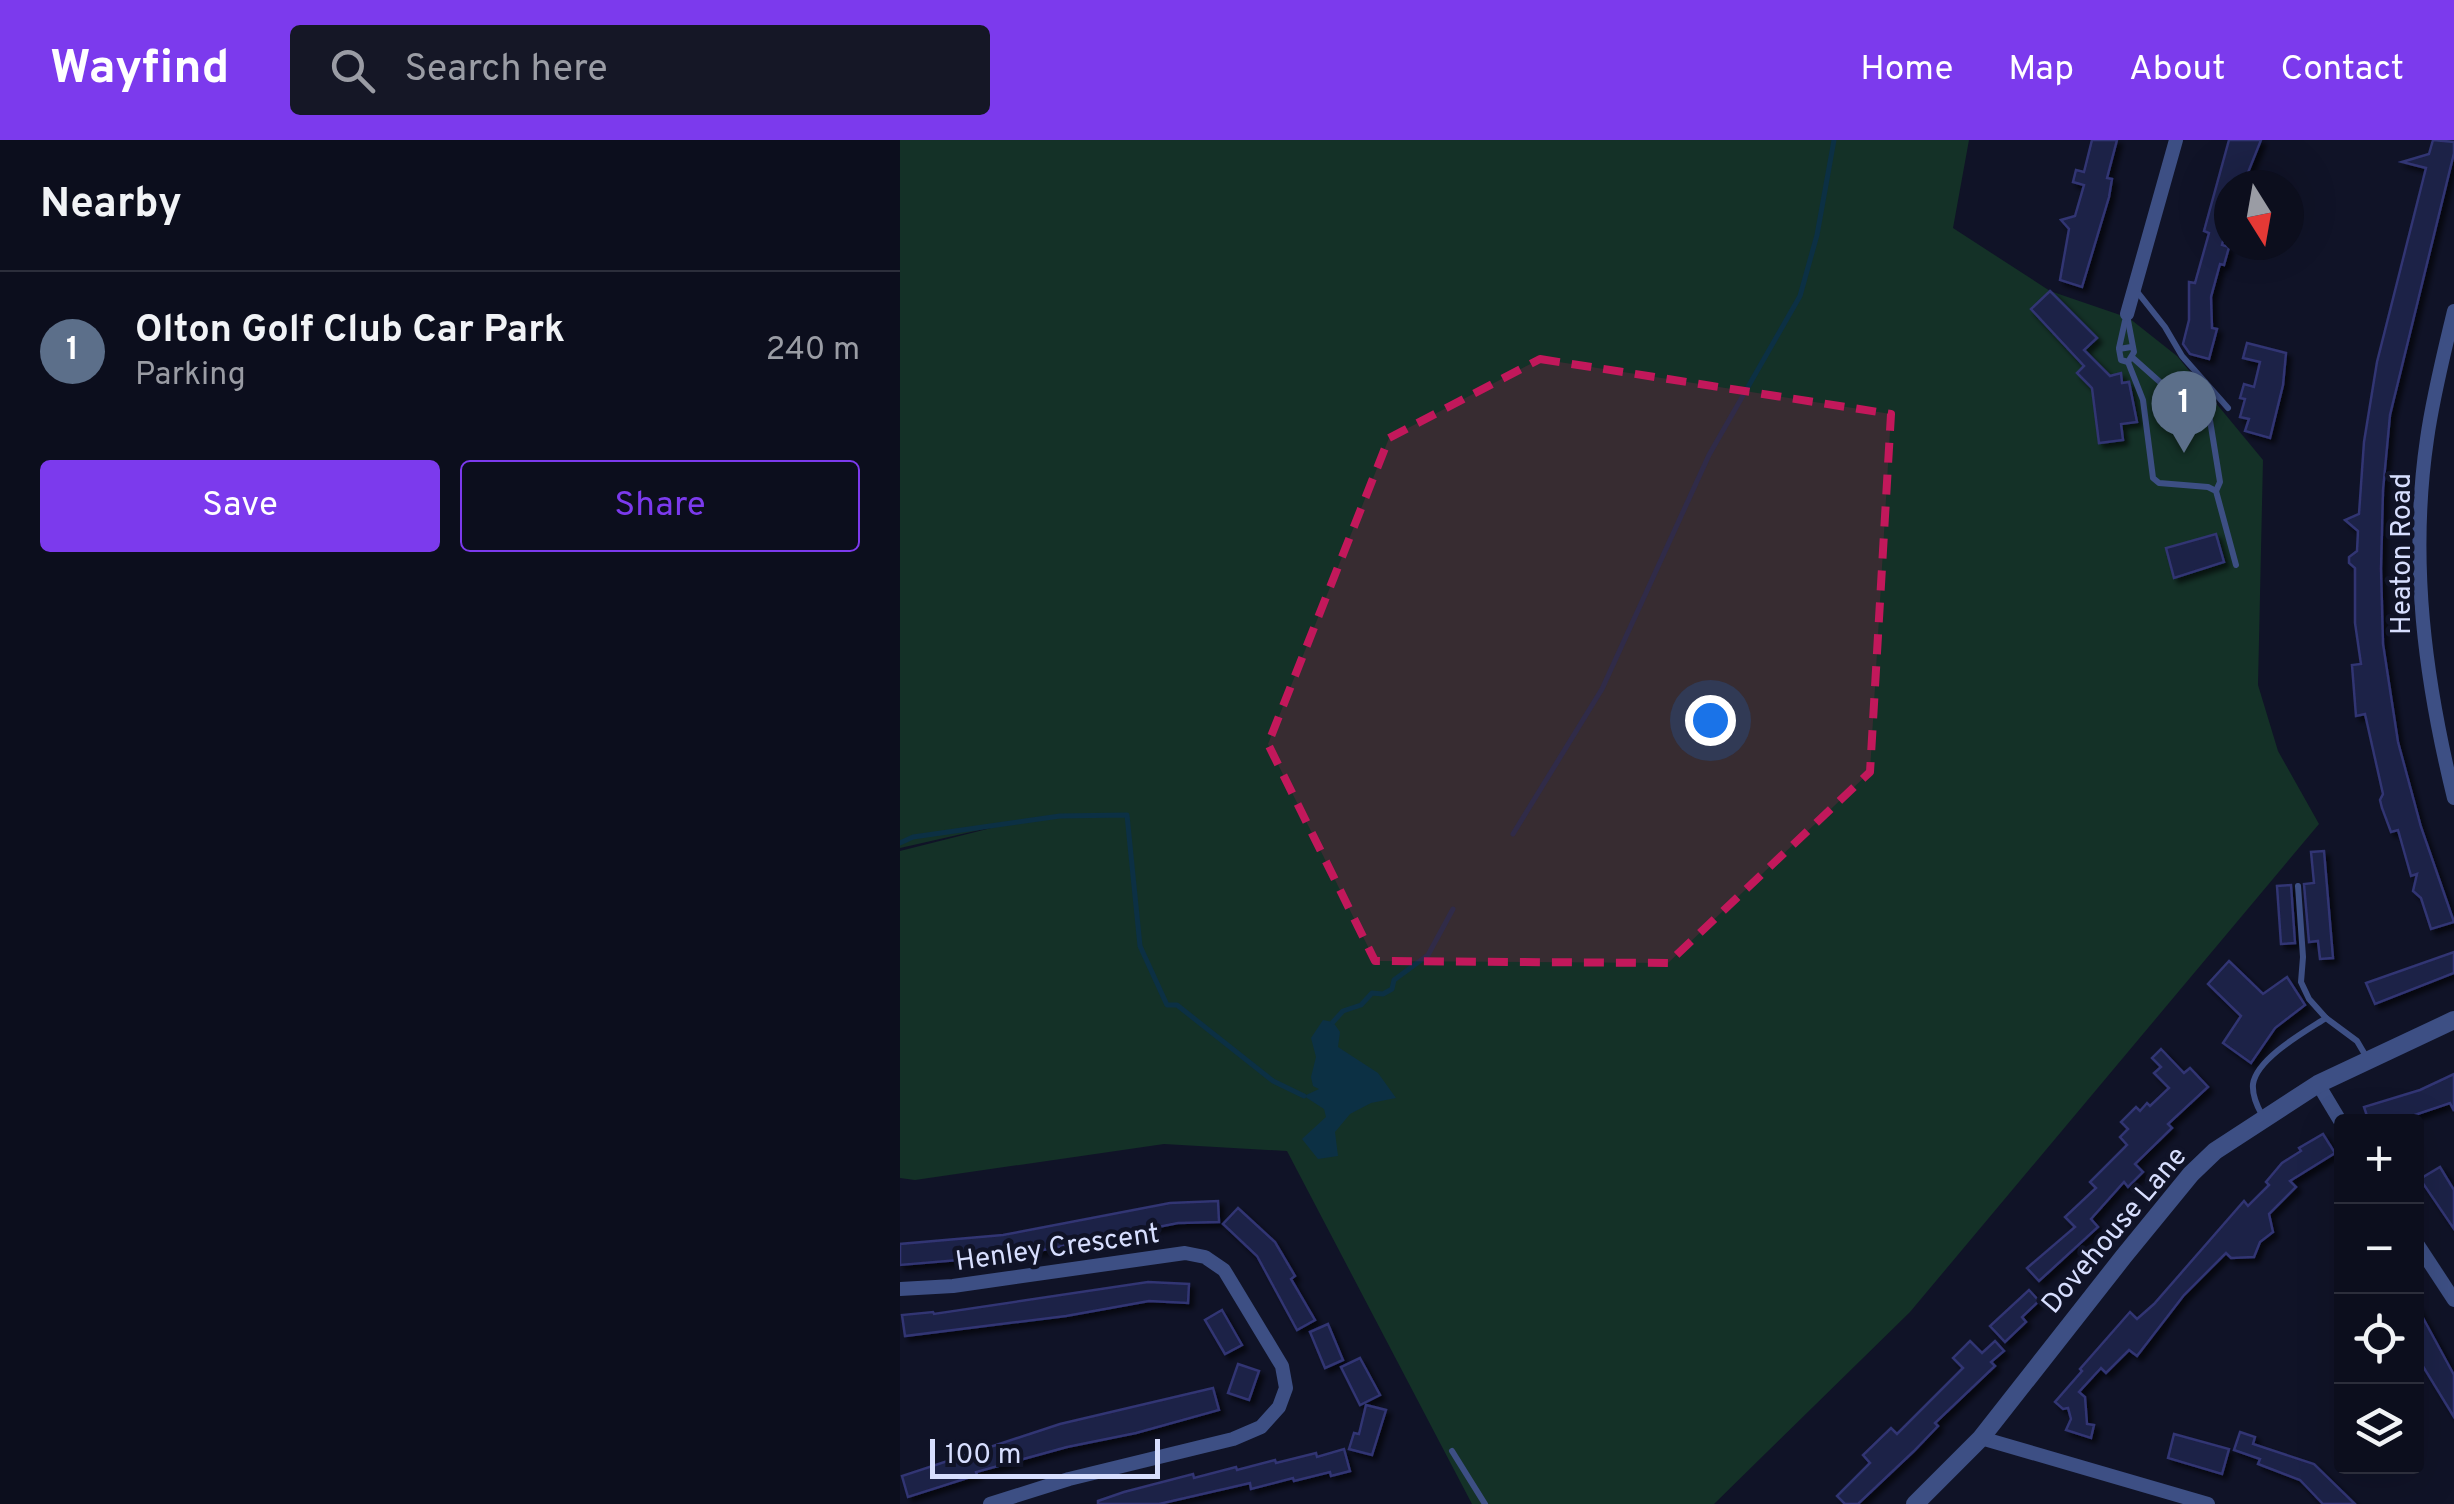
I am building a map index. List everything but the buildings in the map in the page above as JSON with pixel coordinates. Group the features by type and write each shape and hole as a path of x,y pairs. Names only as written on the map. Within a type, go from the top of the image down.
{"street":[{"path":"2127,314 2176,140"},
{"name":"Heaton Road","path":"2454,311 2426,440 2419,551 2432,705 2454,798"},
{"name":"Dovehouse Lane","path":"1915,1504 1981,1438 2191,1174 2215,1151 2318,1084 2454,1020"},
{"path":"2318,1084 2336,1114"},
{"name":"Henley Crescent","path":"900,1290 1185,1253 1206,1257 1224,1270 1282,1366 1286,1388 1279,1407 1261,1427 1232,1439 1069,1479 990,1504"},
{"path":"2424,1254 2454,1300"},
{"path":"1981,1438 2208,1504"}],"lane":[{"path":"2134,288 2165,326 2182,356 2228,408"},
{"path":"2127,314 2130,360 2143,400 2153,478 2159,483 2216,491"},
{"path":"2127,314 2119,349 2122,360 2130,360 2170,391 2189,390 2208,408 2220,482 2216,491 2236,566"},
{"path":"2119,349 2131,347"},
{"path":"2298,886 2302,982 2309,999 2356,1041 2368,1059"},
{"path":"2264,1119 2255,1100 2253,1083 2258,1073 2284,1044 2326,1018"},
{"path":"1452,1451 1485,1504"}],"highlighted area":[{"path":"1540,359 1891,414 1870,772 1668,963 1375,961 1268,744 1389,438"}],"green space":[{"path":"900,140 1969,140 1953,228 2050,291 2129,318 2177,356 2263,460 2258,685 2278,751 2319,824 1910,1312 1714,1504 1472,1504 1287,1151 1164,1144 915,1180 900,1178 900,851 1015,822 900,848"}],"water":[{"path":"1323,1020 1333,1022 1340,1032 1338,1047 1378,1073 1396,1098 1371,1103 1350,1114 1335,1132 1338,1156 1318,1159 1302,1139 1326,1117 1324,1109 1304,1096 1319,1089 1313,1086 1311,1077 1316,1057 1311,1038"}],"waterway":[{"path":"1513,834 1602,689 1709,455 1800,296 1817,235 1834,140"},
{"path":"900,843 913,837 1060,816 1127,815 1140,946 1167,1005 1177,1005 1273,1081 1304,1096"},
{"path":"1333,1022 1343,1011 1361,1005 1372,993 1383,994 1392,989 1394,980 1428,955 1453,909"}],"place":[{"name":"Olton Golf Club Car Park","path":"2184,453"}]}
